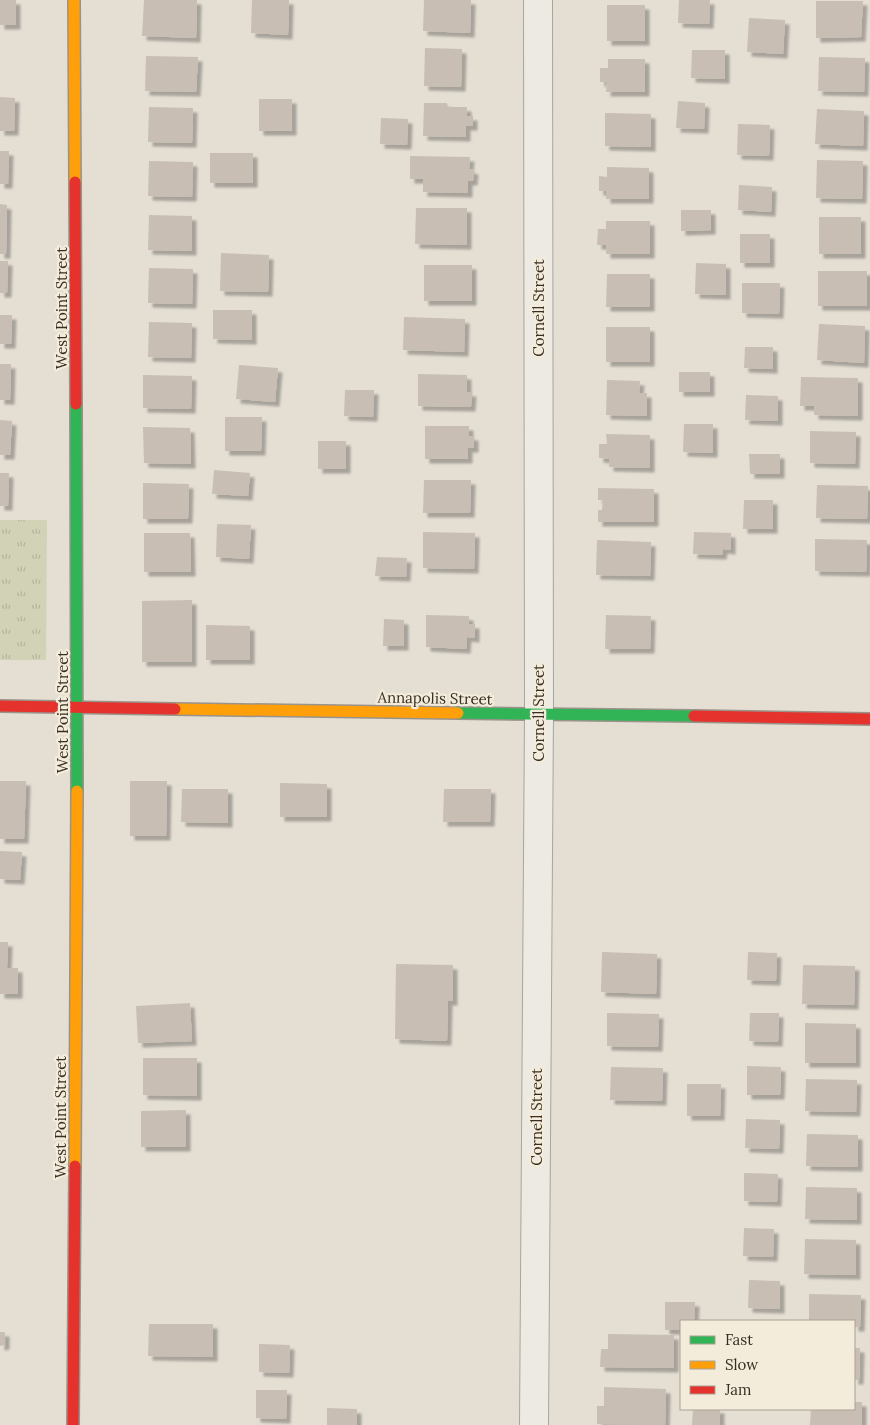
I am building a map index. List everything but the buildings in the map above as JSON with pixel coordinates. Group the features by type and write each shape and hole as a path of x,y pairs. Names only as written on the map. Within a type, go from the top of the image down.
{"street":[{"name":"West Point Street","path":"73,1425 77,707 74,0"},
{"name":"Cornell Street","path":"534,1425 539,714 538,0"},
{"name":"Annapolis Street","path":"0,706 870,719"}],"green space":[{"path":"0,520 47,520 46,660 0,660"}],"traffic: fast":[{"path":"76,404 77,791"},
{"path":"458,713 694,716"}],"traffic: slow":[{"path":"74,0 75,182"},
{"path":"175,709 458,713"},
{"path":"75,1166 77,791"}],"traffic: jam":[{"path":"75,182 76,404"},
{"path":"0,706 175,709"},
{"path":"694,716 870,719"},
{"path":"73,1425 75,1166"}]}
